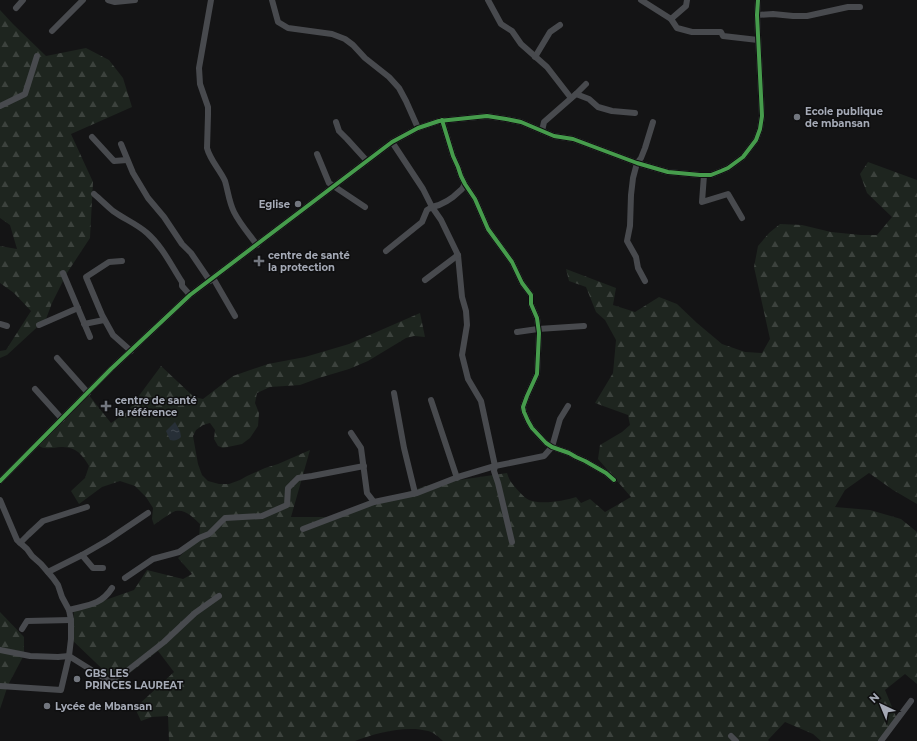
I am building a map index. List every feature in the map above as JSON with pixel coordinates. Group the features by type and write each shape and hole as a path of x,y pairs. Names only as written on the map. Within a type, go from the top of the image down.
{"street":[{"path":"16,8 23,0"},
{"path":"52,31 83,0"},
{"path":"108,0 115,2 135,0"},
{"path":"211,0 199,68 200,84 208,107 207,148 224,181 233,211 257,245"},
{"path":"272,0 278,22 288,28 332,34 345,39 353,45 365,58 389,77 399,88 418,128"},
{"path":"489,0 501,24 512,31 521,44 574,96 589,99 598,106 612,111 635,113"},
{"path":"641,0 670,20 677,28 692,32 721,32 723,36 758,40"},
{"path":"670,20 686,6 687,0"},
{"path":"0,481 130,351 190,295 392,142 418,128 442,120 487,116 521,122 554,136 573,139 637,163 675,173 711,175 728,168 743,156 756,140 760,129 762,116 757,15 758,0"},
{"path":"757,15 773,14 806,16 848,7 860,7"},
{"path":"535,57 550,32 560,25"},
{"path":"0,106 26,94 38,56"},
{"path":"542,131 544,122 586,84"},
{"path":"442,120 453,156 465,184 488,229 512,262 522,283 531,295 531,304 537,318 539,333 537,374 523,407 524,412 532,428 546,443 585,461 606,473 614,480"},
{"path":"336,122 339,131 367,161"},
{"path":"645,281 638,268 636,257 627,241 630,226 633,178 637,163 645,148 653,122"},
{"path":"92,137 114,161 127,160"},
{"path":"392,142 423,189 432,207 441,220 458,255 462,297 466,310 467,325 462,355 468,379 481,401 495,466 494,470 512,542"},
{"path":"121,144 133,173 148,198 164,217 182,244 211,279 235,316"},
{"path":"317,154 329,184 365,207"},
{"path":"704,175 702,202 728,194 742,218"},
{"path":"386,251 422,222 427,210 453,197 465,184"},
{"path":"94,194 113,210 147,233 166,256 182,282 182,286 190,295"},
{"path":"425,280 458,255"},
{"path":"122,261 109,262 86,277 104,320 113,336 130,351"},
{"path":"63,273 90,336"},
{"path":"39,325 78,308"},
{"path":"84,324 104,320"},
{"path":"0,324 7,326"},
{"path":"517,332 584,326"},
{"path":"57,358 88,393"},
{"path":"35,389 62,419"},
{"path":"394,393 404,448 415,493"},
{"path":"431,400 457,478"},
{"path":"303,529 374,502 415,493 495,466 544,456 552,447 560,419 568,406"},
{"path":"351,433 361,448 367,493 374,502"},
{"path":"125,578 153,559 179,552 199,538 209,534 225,518 262,516 287,505 288,488 298,478 364,466"},
{"path":"0,500 17,540 48,572 58,585 69,610 71,620 69,656 61,690 0,686"},
{"path":"20,543 43,521 87,507"},
{"path":"48,572 108,540 148,513"},
{"path":"82,555 93,568 103,568"},
{"path":"69,610 96,602 106,597 112,588"},
{"path":"0,650 30,656 69,656 109,681 127,671 164,642 195,613 219,596"},
{"path":"22,629 27,621 71,620"},
{"path":"882,741 911,701"},
{"path":"730,736 736,741"}],"green space":[{"path":"0,10 46,56 86,48 109,60 123,78 132,107 71,134 93,182 90,238 67,273 46,319 7,355 0,358 0,351 6,350 31,311 14,293 0,283 0,246 17,249 10,225 0,218"},
{"path":"868,162 917,180 917,504 893,490 869,473 845,490 835,507 870,510 901,519 917,532 917,684 905,674 885,690 897,719 882,741 821,741 813,734 785,722 768,740 769,741 443,741 436,735 420,729 401,729 372,735 355,741 169,741 168,716 152,717 141,721 135,708 174,672 158,651 117,683 71,639 74,611 134,590 147,570 183,579 192,574 178,558 199,538 200,524 189,514 183,511 176,511 154,525 152,519 153,508 146,497 135,486 120,481 102,487 79,504 71,491 85,478 89,466 84,458 78,452 70,448 44,448 36,444 88,394 111,423 127,412 161,366 194,397 203,399 233,376 268,364 305,357 349,344 420,313 425,337 414,336 406,338 368,361 349,369 300,385 270,387 257,393 255,403 259,413 258,426 250,438 242,444 223,448 218,446 214,439 215,430 210,423 203,425 196,430 193,436 198,464 202,475 208,481 219,484 229,484 310,450 291,517 330,517 432,484 507,473 512,484 529,500 546,502 576,497 581,503 590,499 605,512 631,497 598,459 600,445 622,432 630,425 628,415 595,403 613,373 616,340 605,320 596,312 586,287 569,281 566,269 616,288 613,305 635,312 659,297 677,304 722,344 745,352 762,353 770,339 754,267 758,246 769,233 780,224 802,225 831,232 877,235 892,217 867,193 860,174"},
{"path":"0,612 24,637 24,655 8,685 0,709"}],"water":[{"path":"175,422 180,431 181,437 176,440 170,440 166,431"}],"cycle path":[{"path":"0,481 111,369 190,295 392,142 418,128 439,121 487,116 521,122 554,136 573,139 637,163 668,172 711,175 728,168 743,157 756,140 760,129 762,116 757,15 758,0"},
{"path":"442,120 453,156 465,184 475,199 488,229 512,262 522,283 531,295 531,304 537,318 539,333 537,374 523,407 528,421 532,428 546,443 585,461 606,473 614,480"}],"place":[{"name":"Ecole publique de mbansan","path":"797,117"},
{"name":"Eglise","path":"298,204"},
{"name":"centre de santé la protection","path":"259,261"},
{"name":"centre de santé la référence","path":"106,406"},
{"name":"GBS LES PRINCES LAUREAT","path":"77,679"},
{"name":"Lycée de Mbansan","path":"47,706"}]}
